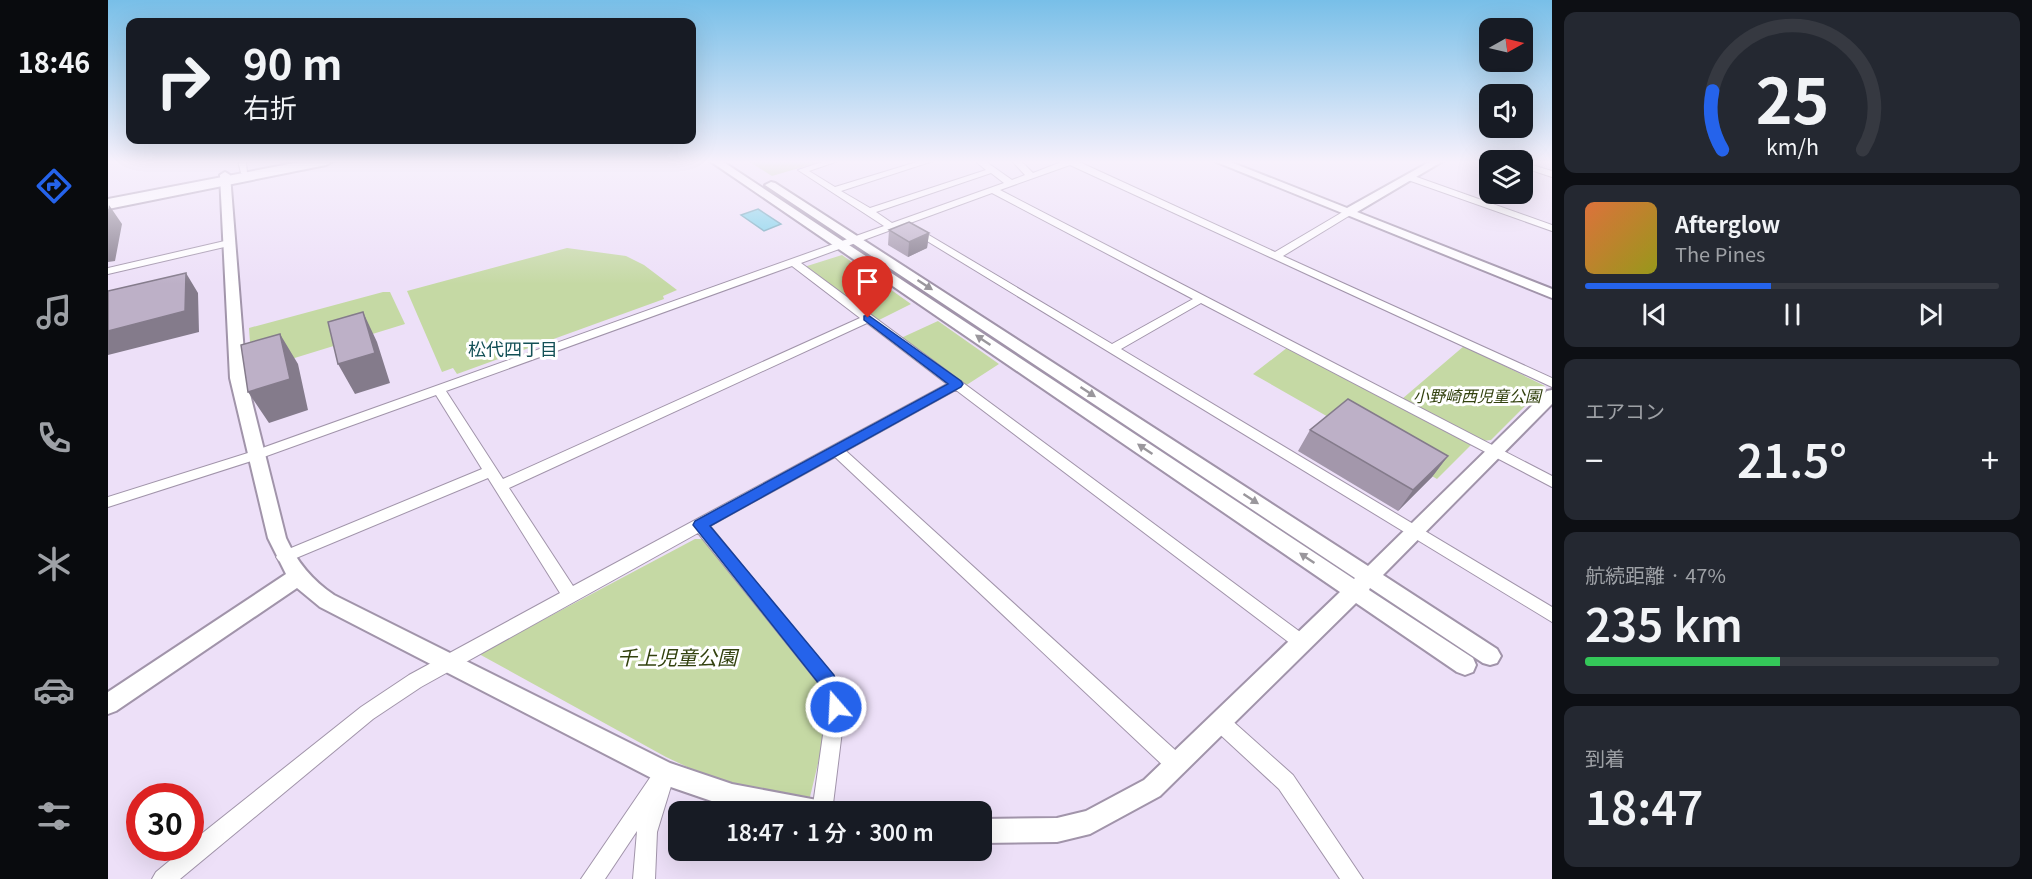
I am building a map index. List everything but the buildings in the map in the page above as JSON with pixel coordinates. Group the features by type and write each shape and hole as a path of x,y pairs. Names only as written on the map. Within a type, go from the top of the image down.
{"street":[{"path":"226,202 238,378 277,538 284,557 297,577 311,591 327,601 665,773 732,796 759,801"},
{"path":"783,202 849,242"},
{"path":"793,202 849,242 1362,584 1490,656"},
{"path":"853,202 868,212 896,224 1114,348 1552,615"},
{"path":"868,212 898,202"},
{"path":"108,502 256,455 959,202"},
{"path":"1016,202 1552,482"},
{"path":"1159,202 1552,383"},
{"path":"1323,202 1552,294"},
{"path":"1275,256 1366,202"},
{"path":"1478,202 1552,228"},
{"path":"108,271 229,243"},
{"path":"793,262 1301,642"},
{"path":"1114,348 1201,299"},
{"path":"500,486 868,318"},
{"path":"163,879 367,713 416,681 957,384"},
{"path":"439,390 571,596"},
{"path":"992,831 1057,830 1090,822 1152,788 1221,723 1552,394"},
{"path":"836,450 1177,765"},
{"path":"284,557 490,471"},
{"path":"700,525 828,681 836,707 823,801"},
{"path":"108,704 297,577"},
{"path":"1362,584 1465,665"},
{"path":"1221,723 1286,782 1352,879"},
{"path":"592,879 665,773"},
{"path":"644,879 647,832 665,773"}],"green space":[{"path":"567,248 626,256 644,265 677,290 663,296 664,299 457,374 453,368 442,372 407,291"},
{"path":"842,255 911,304 877,321 804,267"},
{"path":"390,292 405,324 252,371 249,328"},
{"path":"938,321 999,364 965,386 901,338"},
{"name":"小野崎西児童公園","path":"1464,346 1545,386 1491,440 1482,441 1402,399"},
{"path":"1288,347 1472,444 1437,479 1253,374"},
{"name":"千上児童公園","path":"695,539 702,539 824,687 829,717 810,797 717,781 666,757 479,654"}],"water":[{"path":"758,209 781,224 764,231 741,215"}],"district":[{"name":"松代四丁目","path":"513,348"}],"route":[{"path":"836,707 828,681 700,525 957,384 868,318"}]}
